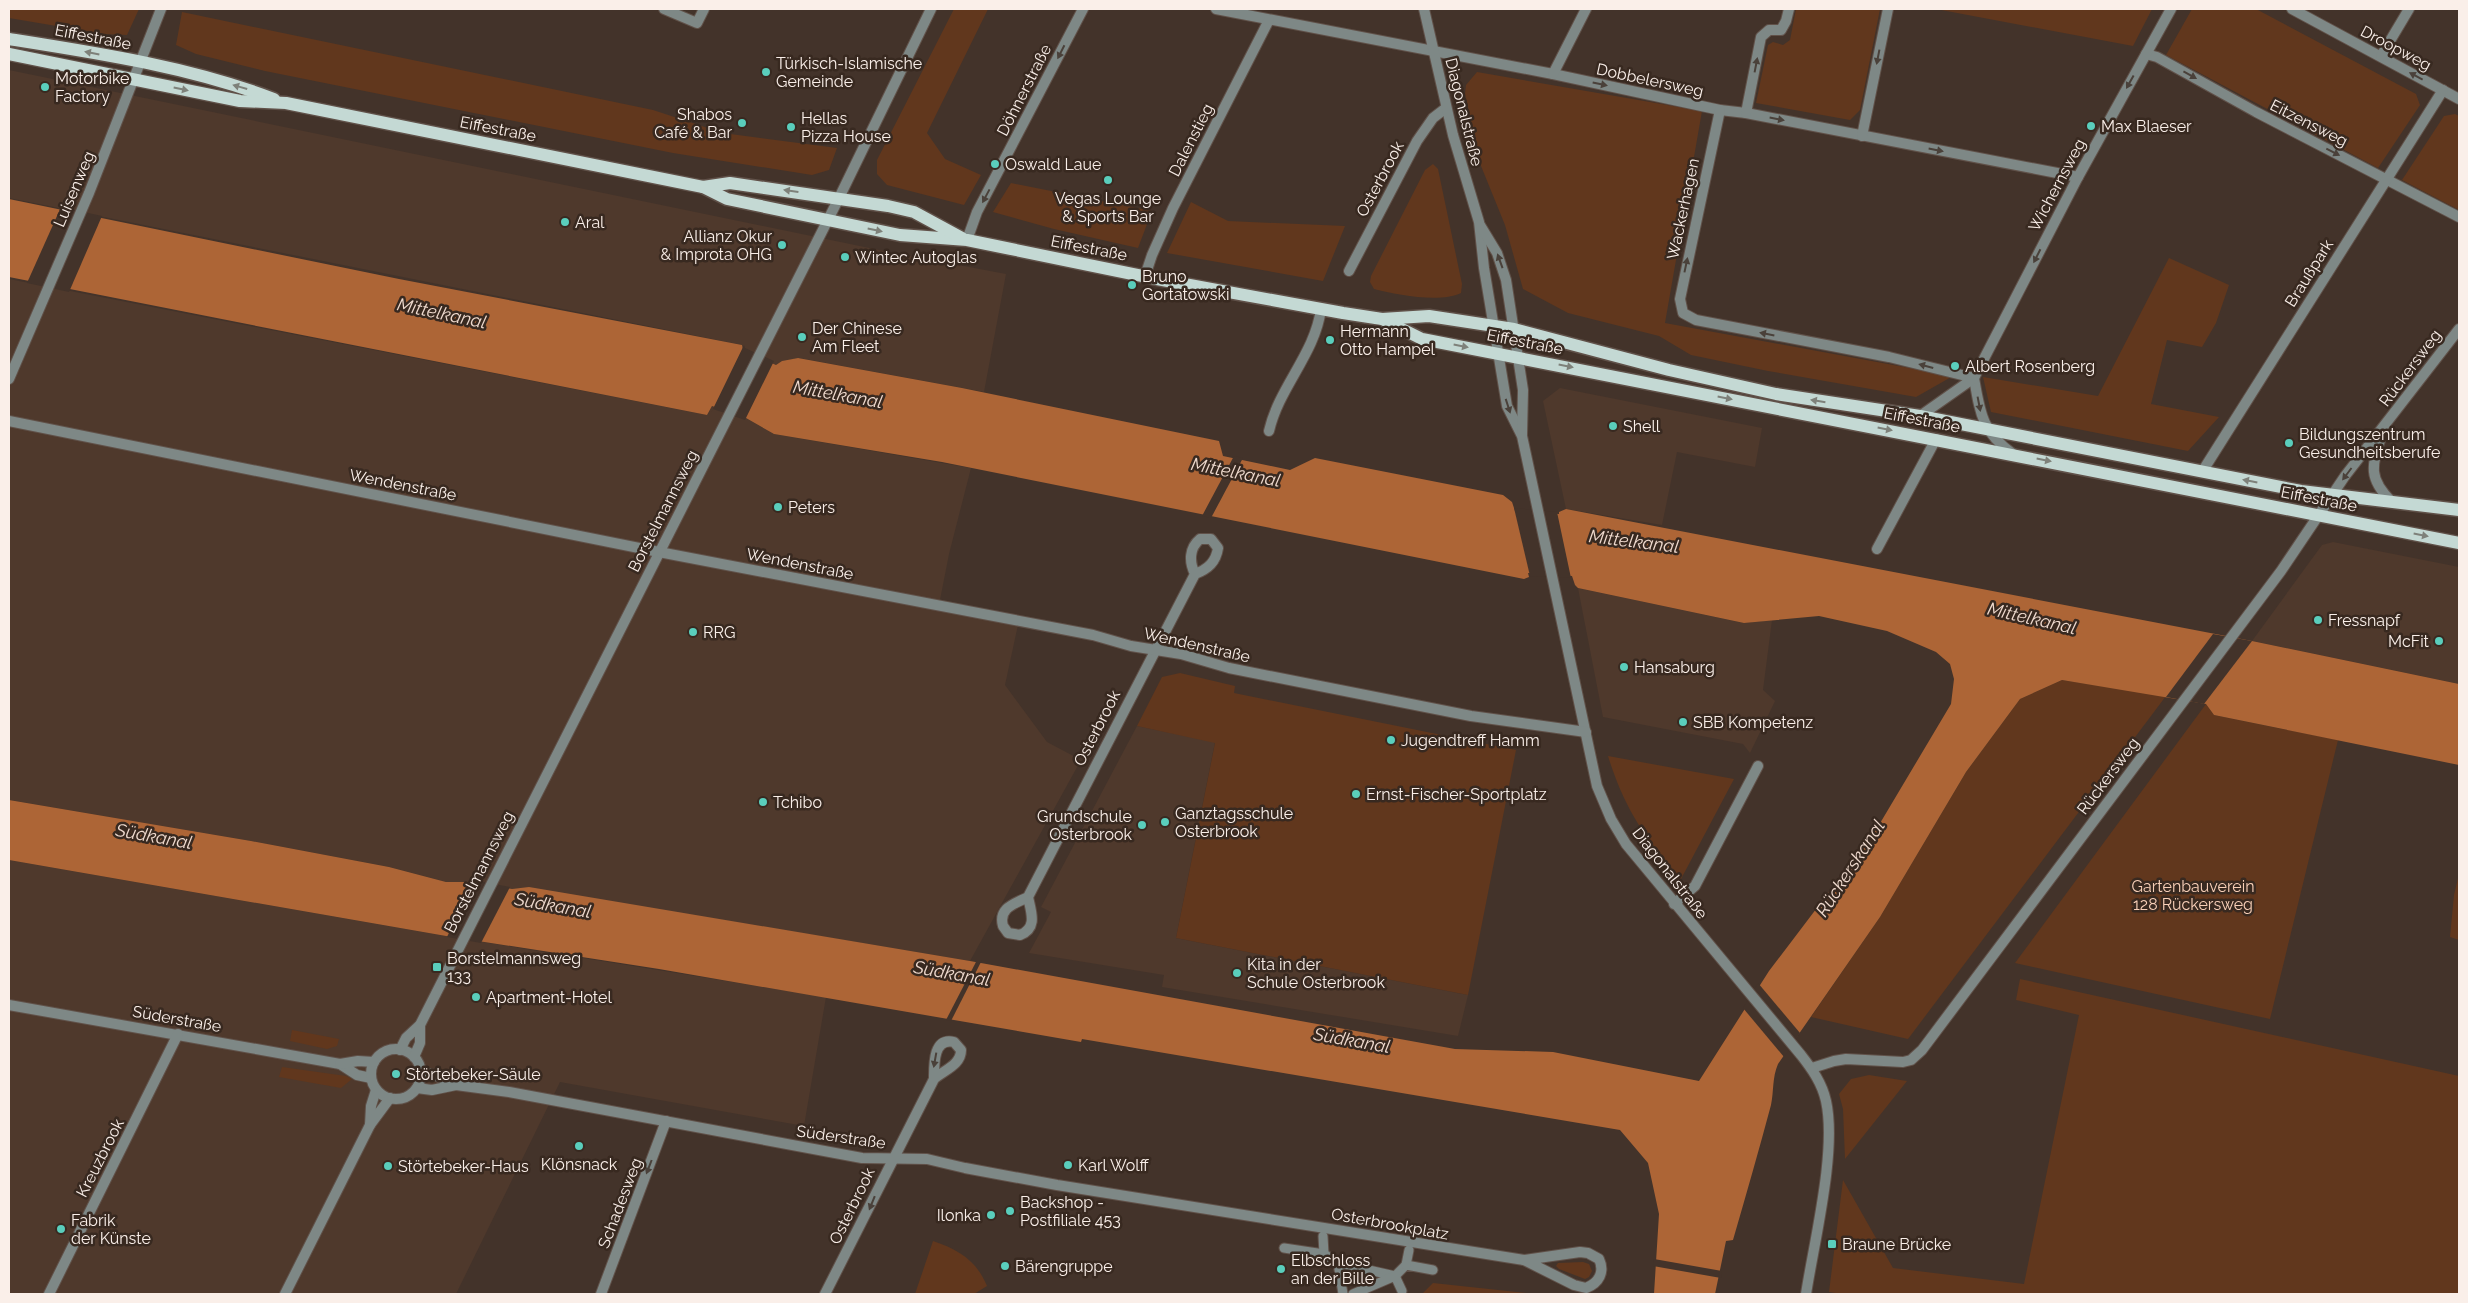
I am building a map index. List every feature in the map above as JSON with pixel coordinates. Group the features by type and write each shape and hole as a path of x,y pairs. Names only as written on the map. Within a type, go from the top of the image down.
{"main road":[{"name":"Eiffestraße","path":"9,39 140,63 244,87 286,103"},
{"name":"Eiffestraße","path":"9,54 240,101 286,103 703,187 730,184 839,198 914,212 967,240"},
{"name":"Eiffestraße","path":"703,187 726,200 900,235 967,240 1145,276 1382,319 1429,316 1514,329 1669,370 1776,394 1920,416 2333,496 2459,510"},
{"name":"Eiffestraße","path":"1382,319 1422,339 2459,543"}],"street":[{"name":"Luisenweg","path":"9,379 81,212 161,9"},
{"path":"664,9 697,23 704,9"},
{"name":"Borstelmannsweg","path":"400,1050 406,1038 420,1026 461,940 828,220 931,9"},
{"name":"Döhnerstraße","path":"967,240 977,212 1083,9"},
{"name":"Dobbelersweg","path":"1216,9 1553,74 1720,110 1746,113 2078,177"},
{"name":"Diagonalstraße","path":"1424,9 1446,108 1479,222 1507,406 1522,436"},
{"path":"1553,74 1586,9"},
{"path":"1746,113 1761,37 1769,30 1781,30 1789,9"},
{"path":"1862,136 1888,9"},
{"name":"Wichernsweg","path":"1920,416 1974,378 2078,177 2171,9"},
{"name":"Droopweg","path":"2292,9 2459,99"},
{"path":"2381,56 2409,9"},
{"name":"Dalenstieg","path":"1145,276 1152,255 1173,208 1269,20"},
{"name":"Eitzensweg","path":"2146,54 2156,57 2256,112 2459,217"},
{"name":"Braußpark","path":"2202,472 2443,90"},
{"name":"Osterbrook","path":"1349,271 1417,141 1433,118 1446,108"},
{"name":"Wackerhagen","path":"1720,110 1680,299 1683,313 1696,320 1889,357 1974,378"},
{"name":"Diagonalstraße","path":"1479,222 1502,265 1514,329 1524,404 1522,436 1536,510 1586,732 1596,786 1611,819 1626,844 1812,1068 1826,1102 1828,1140 1826,1170 1806,1294"},
{"path":"1269,431 1273,413 1316,334 1321,309"},
{"name":"Rückersweg","path":"1812,1068 1846,1059 1903,1062 1911,1060 1922,1050 2232,637 2319,516 2345,476 2459,328"},
{"path":"1974,378 1981,416 1987,429 2000,445 2014,454"},
{"name":"Wendenstraße","path":"9,421 659,552 1093,635 1155,650 1181,654 1229,668 1472,716 1586,732"},
{"name":"Rückersweg","path":"2385,426 2374,459 2373,469 2380,491 2392,502"},
{"path":"1877,549 1936,439"},
{"name":"Osterbrook","path":"1028,897 1195,574"},
{"path":"1674,904 1695,886 1758,766"},
{"name":"Süderstraße","path":"9,1005 340,1064 358,1061 374,1062 385,1052 400,1050"},
{"name":"Borstelmannsweg","path":"414,1057 420,1043 420,1026"},
{"name":"Kreuzbrook","path":"49,1294 178,1034"},
{"path":"400,1050 414,1057 421,1072 417,1088"},
{"path":"370,1125 376,1090 371,1078 374,1062"},
{"name":"Süderstraße","path":"340,1064 357,1075 371,1078"},
{"name":"Süderstraße","path":"421,1072 435,1075 456,1085 510,1092 862,1158 927,1159 988,1173 1251,1216"},
{"name":"Osterbrook","path":"825,1294 868,1213 882,1178 934,1078"},
{"name":"Süderstraße","path":"390,1098 405,1097 417,1088 432,1090 456,1085"},
{"path":"285,1294 370,1125 390,1098 376,1090"},
{"name":"Schadesweg","path":"602,1294 666,1121"},
{"name":"Osterbrookplatz","path":"1251,1216 1524,1260 1588,1253 1599,1259 1602,1270 1598,1281 1592,1286 1583,1288 1524,1260"},
{"path":"1322,1236 1324,1254"},
{"path":"1284,1248 1324,1254 1338,1263 1395,1276"},
{"path":"1353,1294 1395,1276 1406,1265 1409,1250"},
{"path":"1338,1263 1343,1294"},
{"path":"1406,1265 1433,1270"},
{"path":"1395,1276 1402,1291"}],"shaded area":[{"path":"9,70 879,250 1006,274 984,392 799,358 782,361 776,365 743,350 742,345 9,198"},
{"path":"9,279 707,415 712,406 746,418 774,434 971,468 949,554 939,605 1019,620 1005,685 1047,742 1081,760 970,961 529,888 512,889 473,882 446,882 389,867 251,841 9,800"},
{"path":"1560,388 1762,428 1755,467 1677,452 1662,525 1566,509 1543,401"},
{"path":"2333,542 2459,567 2459,684 2252,641 2322,545"},
{"path":"1578,588 1744,623 1772,620 1763,690 1775,701 1750,753 1743,744 1603,717"},
{"name":"Grundschule Osterbrook","path":"1137,726 1215,742 1176,938 1468,995 1458,1036 1162,987 1164,975 1029,953 1051,912 1041,907"},
{"path":"9,860 446,936 826,997 804,1126 560,1082 456,1294 9,1294"}],"green space":[{"path":"9,9 139,9 127,35 104,34 9,18"},
{"path":"954,9 988,9 927,133 945,159 981,175 964,205 887,185 877,174 877,160"},
{"path":"1796,9 1880,9 1860,110 1850,120 1756,103 1768,45 1773,42 1783,45 1790,40"},
{"path":"1936,9 2152,9 2133,46"},
{"path":"2192,9 2256,9 2416,94 2420,105 2378,168 2166,55"},
{"path":"182,12 653,110 723,133 837,148 829,170 812,175 673,153 265,71 196,54 176,45"},
{"path":"1477,72 1702,111 1665,323 1953,376 1916,397 1768,371 1691,355 1659,336 1568,313 1523,289 1505,225 1481,166 1465,94 1466,85"},
{"path":"2455,114 2459,116 2459,210 2402,180 2444,116"},
{"path":"1433,164 1438,169 1462,284 1461,293 1452,296 1430,298 1406,296 1374,289 1370,282 1371,276 1425,170"},
{"path":"1011,183 1152,211 1138,248 1054,229 993,212"},
{"path":"1191,202 1228,221 1345,226 1323,281 1167,253"},
{"path":"2169,258 2229,285 2216,323 2202,347 2167,340 2151,404 2219,417 2188,451 1991,412 1983,377 2098,396"},
{"name":"Ernst-Fischer-Sportplatz","path":"1180,673 1235,686 1234,693 1516,750 1468,995 1176,938 1215,743 1137,726 1162,677"},
{"path":"2062,680 2166,696 1908,1039 1811,1017 1880,917 1966,772 2020,699"},
{"name":"Gartenbauverein 128 Rückersweg","path":"2206,704 2214,715 2338,740 2270,1019 2015,963"},
{"path":"1608,756 1734,779 1681,879 1637,822 1621,792"},
{"path":"2459,874 2459,940 2450,937 2454,895"},
{"path":"2020,979 2459,1076 2459,1294 1842,1294 1829,1292 1843,1180 1893,1268 2024,1284 2079,1015 2016,1000"},
{"path":"292,1030 339,1039 337,1046 327,1049 290,1041"},
{"path":"282,1067 346,1076 352,1079 341,1088 279,1077"},
{"path":"1869,1075 1907,1081 1845,1159 1843,1109 1839,1094 1851,1079"},
{"path":"933,1241 951,1248 966,1257 978,1269 987,1286 974,1294 915,1294"},
{"path":"1583,1262 1589,1264 1592,1271 1589,1277 1585,1279 1559,1269 1556,1266 1558,1263"},
{"path":"1433,1283 1536,1294 1422,1294"}],"water":[{"path":"9,199 399,279 742,345 743,350 776,365 782,361 798,358 962,388 1219,441 1223,456 1290,470 1315,458 1503,495 1512,502 1515,511 1559,514 1559,512 1566,509 2252,641 2459,684 2459,765 2214,715 2206,704 2062,680 2020,699 1966,772 1880,917 1778,1064 1771,1105 1733,1240 1726,1241 1715,1294 1654,1294 1659,1214 1648,1163 1620,1130 1082,1039 1081,1042 659,969 446,936 9,860 9,800 251,841 389,867 446,882 473,882 512,889 529,887 970,961 1455,1049 1553,1052 1699,1081 1769,971 1876,830 1951,704 1954,679 1950,664 1936,652 1887,631 1819,616 1744,623 1578,588 1572,576 1528,573 1529,577 1524,579 942,462 774,434 746,418 712,406 707,415 9,277"}],"pier":[{"path":"61,207 102,216 69,292 27,283"},
{"path":"744,345 745,348 774,361 745,420 713,409 711,413"},
{"path":"1234,456 1243,458 1211,518 1202,516"},
{"path":"1514,508 1557,512 1571,578 1530,576"},
{"path":"2213,634 2252,641 2204,704 2166,697"},
{"path":"474,880 510,887 481,943 447,937"},
{"path":"977,960 982,960 951,1021 946,1020"},
{"path":"1758,983 1800,1033 1784,1057 1743,1008"},
{"path":"1654,1259 1722,1271 1721,1278 1653,1266"}],"place":[{"name":"Türkisch-Islamische Gemeinde","path":"766,72"},
{"name":"Motorbike Factory","path":"45,87"},
{"name":"Shabos Café & Bar","path":"742,123"},
{"name":"Max Blaeser","path":"2091,126"},
{"name":"Hellas Pizza House","path":"791,127"},
{"name":"Oswald Laue","path":"995,164"},
{"name":"Vegas Lounge & Sports Bar","path":"1108,180"},
{"name":"Aral","path":"565,222"},
{"name":"Allianz Okur & Improta OHG","path":"782,245"},
{"name":"Wintec Autoglas","path":"845,257"},
{"name":"Bruno Gortatowski","path":"1132,285"},
{"name":"Der Chinese Am Fleet","path":"802,337"},
{"name":"Hermann Otto Hampel","path":"1330,340"},
{"name":"Albert Rosenberg","path":"1955,366"},
{"name":"Shell","path":"1613,426"},
{"name":"Bildungszentrum Gesundheitsberufe","path":"2289,443"},
{"name":"Peters","path":"778,507"},
{"name":"Fressnapf","path":"2318,620"},
{"name":"RRG","path":"693,632"},
{"name":"McFit","path":"2439,641"},
{"name":"Hansaburg","path":"1624,667"},
{"name":"SBB Kompetenz","path":"1683,722"},
{"name":"Jugendtreff Hamm","path":"1391,740"},
{"name":"Ernst-Fischer-Sportplatz","path":"1356,794"},
{"name":"Tchibo","path":"763,802"},
{"name":"Ganztagsschule Osterbrook","path":"1165,822"},
{"name":"Grundschule Osterbrook","path":"1142,825"},
{"name":"Borstelmannsweg 133","path":"437,967"},
{"name":"Kita in der Schule Osterbrook","path":"1237,973"},
{"name":"Apartment-Hotel","path":"476,997"},
{"name":"Störtebeker-Säule","path":"396,1074"},
{"name":"Klönsnack","path":"579,1146"},
{"name":"Karl Wolff","path":"1068,1165"},
{"name":"Störtebeker-Haus","path":"388,1166"},
{"name":"Backshop - Postfiliale 453","path":"1010,1211"},
{"name":"Ilonka","path":"991,1215"},
{"name":"Fabrik der Künste","path":"61,1229"},
{"name":"Braune Brücke","path":"1832,1244"},
{"name":"Bärengruppe","path":"1005,1266"},
{"name":"Elbschloss an der Bille","path":"1281,1269"}],"water label":[{"name":"Mittelkanal","path":"442,313"},
{"name":"Mittelkanal","path":"838,394"},
{"name":"Mittelkanal","path":"1236,472"},
{"name":"Mittelkanal","path":"1634,541"},
{"name":"Mittelkanal","path":"2032,618"},
{"name":"Südkanal","path":"154,836"},
{"name":"Rückerskanal","path":"1850,868"},
{"name":"Südkanal","path":"553,905"},
{"name":"Südkanal","path":"952,973"},
{"name":"Südkanal","path":"1352,1040"}]}
